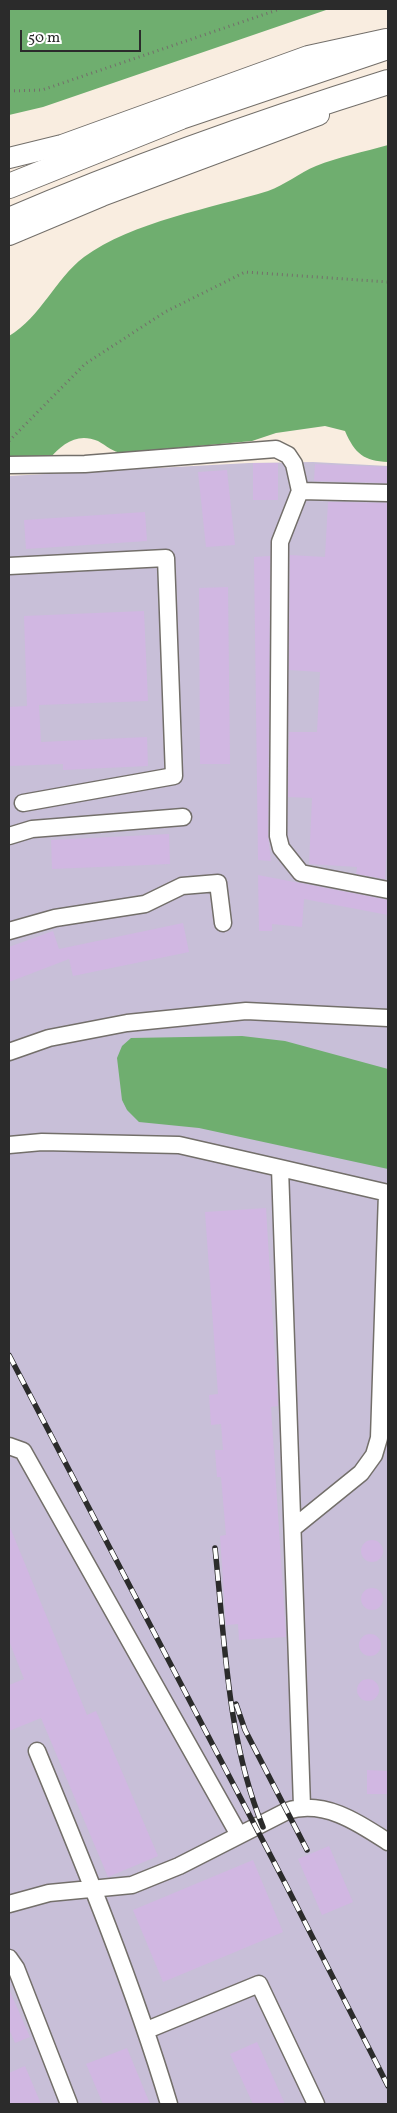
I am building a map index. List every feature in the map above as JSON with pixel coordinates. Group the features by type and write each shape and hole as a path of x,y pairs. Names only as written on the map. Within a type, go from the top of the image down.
{"highway":[{"path":"9,186 181,117 312,71 388,47"},
{"path":"9,220 79,190 195,146 388,82"}],"main road":[{"path":"9,158 62,145 308,56 388,39"},
{"path":"9,235 102,196 388,88"}],"street":[{"path":"9,465 85,464 276,448 288,455 294,464 300,491 280,542 278,836 281,848 301,873 388,890"},
{"path":"300,491 388,494"},
{"path":"9,566 166,558 174,776 22,803"},
{"path":"9,836 32,829 183,817"},
{"path":"9,931 55,918 146,904 182,886 218,883 223,922"},
{"path":"9,1052 49,1038 126,1023 246,1011 388,1018"},
{"path":"9,1146 42,1142 179,1145 387,1193 379,1438 374,1455 361,1473 293,1528"},
{"path":"280,1168 302,1806"},
{"path":"9,1446 23,1452 239,1835"},
{"path":"37,1751 94,1889 147,2030 169,2104"},
{"path":"9,1904 49,1893 132,1885 180,1866 287,1810 302,1806 342,1814 388,1842"},
{"path":"9,1958 16,1968 69,2104"},
{"path":"147,2030 259,1984 316,2104"}],"path":[{"path":"9,92 42,90 280,9"},
{"path":"9,441 86,364 165,312 245,272 388,282"}],"shaded area":[{"path":"313,462 388,466 388,2104 9,2104 9,476 249,463"}],"green space":[{"path":"9,9 329,9 43,107 9,115"},
{"path":"388,145 388,462 366,458 357,451 345,431 325,426 276,433 252,441 123,453 113,450 98,441 83,438 65,444 49,459 9,459 9,336 30,319 65,276 84,257 125,234 149,225 268,191 316,166"},
{"path":"242,1036 285,1041 388,1069 388,1169 199,1128 139,1122 127,1110 122,1100 117,1058 122,1046 131,1038"}],"building":[{"path":"253,463 278,463 278,500 253,500"},
{"path":"315,464 388,467 388,483 314,481"},
{"path":"227,470 235,545 206,547 198,472"},
{"path":"328,502 388,503 388,829 385,879 356,874 357,867 309,864 312,798 288,797 289,732 317,732 320,672 289,670 290,555 325,557"},
{"path":"145,512 147,541 26,549 24,520"},
{"path":"270,556 268,836 271,861 258,860 254,557"},
{"path":"228,587 230,764 200,764 199,588"},
{"path":"144,611 148,701 39,705 41,742 147,737 148,766 63,770 63,764 9,766 9,707 27,706 24,616"},
{"path":"169,834 170,864 52,869 51,840"},
{"path":"258,875 388,900 388,915 304,899 302,927 272,924 272,931 259,931"},
{"path":"183,923 189,952 73,976 69,959 9,982 9,947 53,931 59,949"},
{"path":"266,1208 278,1406 271,1407 286,1637 239,1640 238,1624 226,1625 220,1536 226,1535 221,1477 217,1477 215,1450 223,1450 221,1424 211,1425 209,1395 218,1394 205,1212"},
{"path":"9,1525 87,1715 96,1711 158,1856 108,1877 41,1718 9,1731 9,1685 24,1679 9,1641"},
{"path":"372,1540 380,1543 383,1551 380,1559 372,1562 364,1559 361,1551 364,1543"},
{"path":"372,1588 380,1591 383,1599 380,1607 372,1610 364,1607 361,1599 364,1591"},
{"path":"370,1634 378,1637 381,1645 378,1653 370,1656 362,1653 359,1645 362,1637"},
{"path":"368,1679 376,1682 379,1690 376,1698 368,1701 360,1698 357,1690 360,1682"},
{"path":"367,1770 388,1771 388,1794 367,1794"},
{"path":"329,1846 353,1902 322,1915 298,1859"},
{"path":"253,1860 283,1932 163,1982 133,1910"},
{"path":"9,1989 30,2037 15,2043 9,2029"},
{"path":"257,2042 285,2104 253,2104 230,2054"},
{"path":"127,2048 150,2104 103,2104 86,2064"},
{"path":"25,2066 41,2104 9,2104 9,2073"}],"railway":[{"path":"9,1355 286,1885 388,2086"},
{"path":"215,1548 229,1690 235,1725 251,1794 263,1827"},
{"path":"236,1704 245,1730 307,1850"}]}
